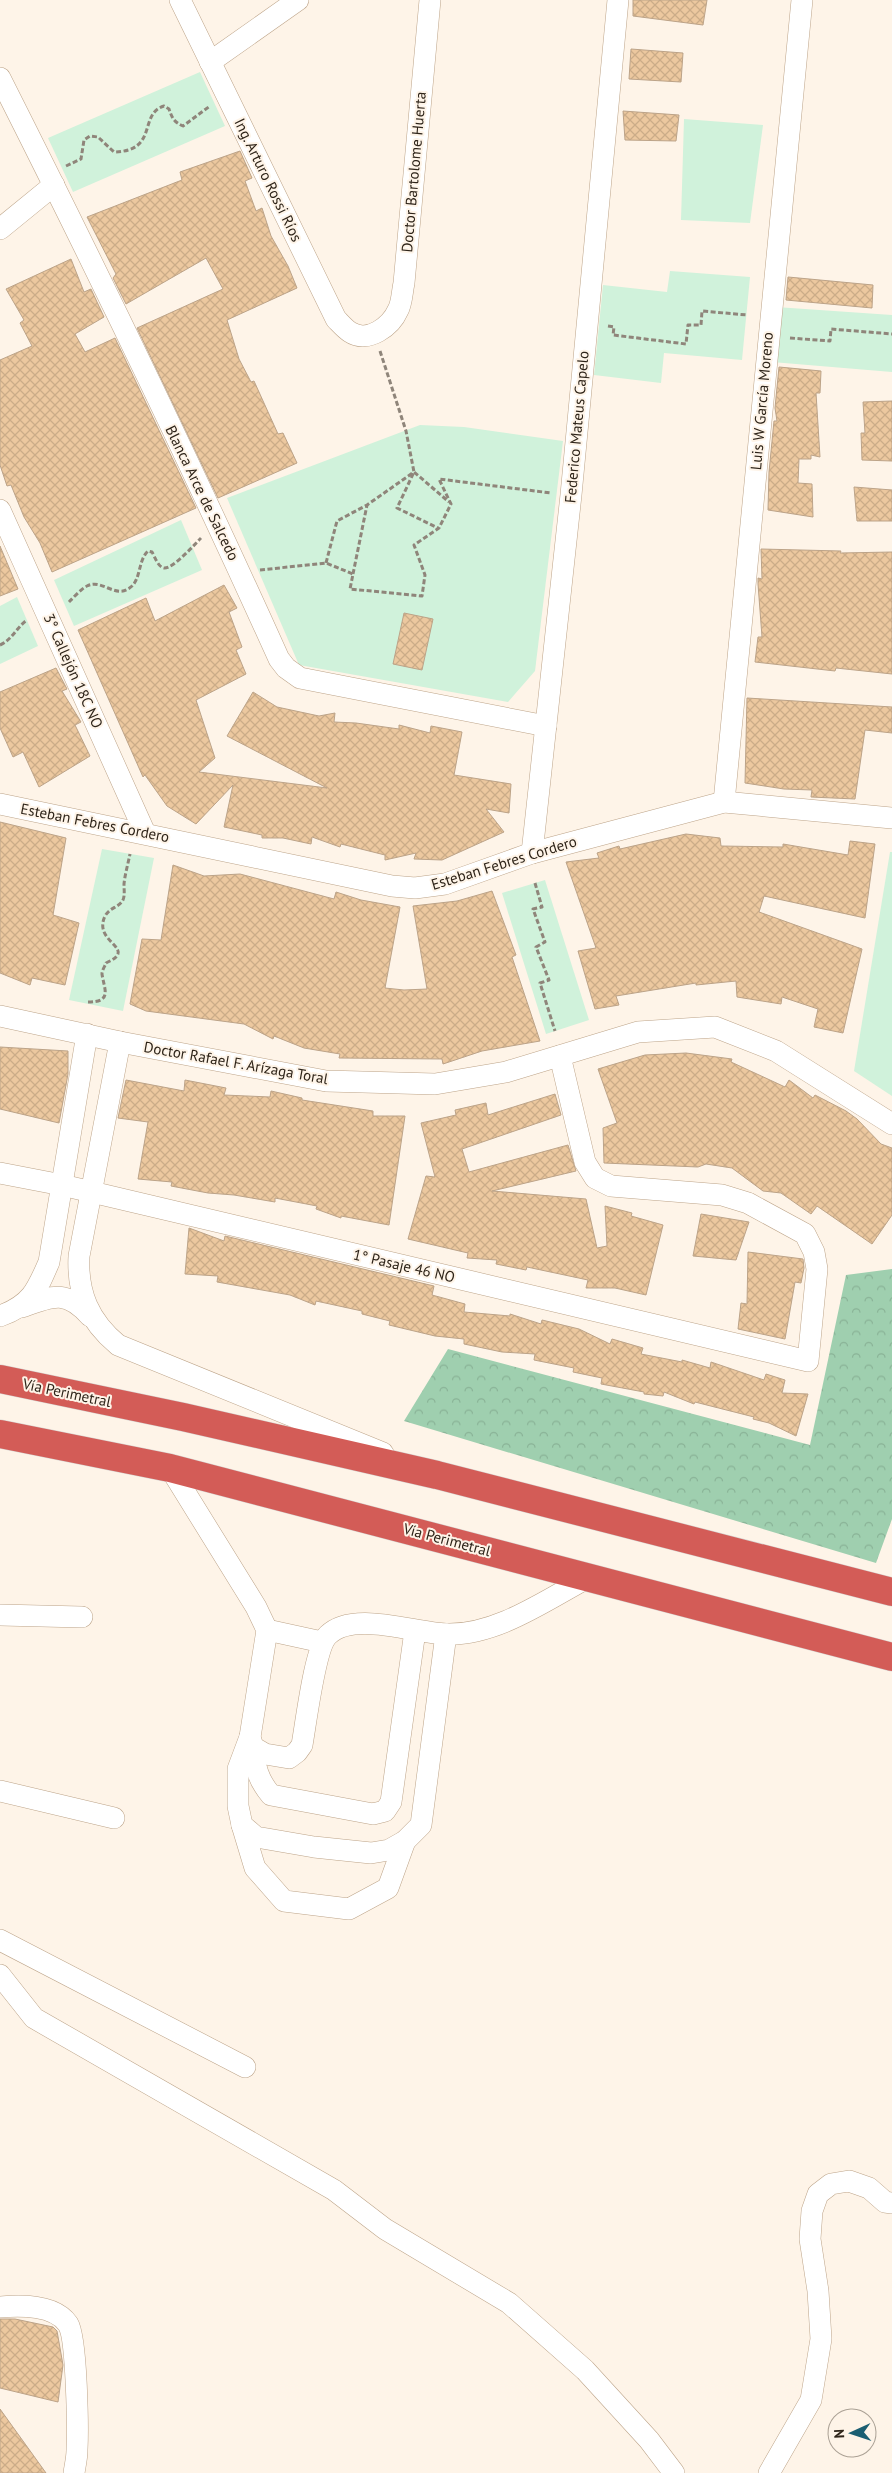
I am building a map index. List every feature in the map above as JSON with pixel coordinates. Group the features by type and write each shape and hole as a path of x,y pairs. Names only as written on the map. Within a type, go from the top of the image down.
{"highway":[{"name":"Vía Perimetral","path":"0,1379 184,1417 437,1475 892,1592"},
{"name":"Vía Perimetral","path":"0,1434 170,1468 892,1657"}],"street":[{"name":"Ing. Arturo Rossi Ríos","path":"180,0 336,319 351,333 361,336 375,334"},
{"path":"210,62 298,0"},
{"name":"Doctor Bartolome Huerta","path":"375,334 388,325 399,310 404,283 430,0"},
{"name":"Federico Mateus Capelo","path":"532,853 571,495 618,0"},
{"name":"Luis W García Moreno","path":"724,802 802,0"},
{"name":"Blanca Arce de Salcedo","path":"0,78 58,177 279,659 286,668 300,678 546,726"},
{"path":"0,229 58,177"},
{"name":"3° Callejón 18C NO","path":"0,510 145,833"},
{"name":"Esteban Febres Cordero","path":"0,804 392,886 415,888 445,884 532,853 724,802 892,818"},
{"name":"Doctor Rafael F. Arízaga Toral","path":"0,1016 120,1042 326,1082 435,1084 506,1072 638,1032 714,1027 776,1051 892,1124"},
{"path":"4,1314 22,1305 36,1292 49,1262 87,1034"},
{"path":"120,1042 79,1265 80,1289 88,1312 103,1333 118,1345 437,1475"},
{"name":"1° Pasaje 46 NO","path":"0,1173 62,1185 808,1361 817,1269 814,1252 805,1234 748,1203 722,1195 611,1186 595,1178 585,1162 560,1056"},
{"path":"4,1314 39,1301 60,1296 69,1298 80,1305 95,1322"},
{"path":"170,1468 256,1607 267,1630 252,1742 256,1772 262,1785 272,1794 372,1814 385,1811 391,1802 415,1631"},
{"path":"252,1742 265,1754 290,1758 297,1752 302,1745 322,1642 335,1629 353,1623 446,1634 474,1632 491,1627 589,1577"},
{"path":"0,1615 82,1617"},
{"path":"267,1630 322,1642"},
{"path":"242,1825 256,1837 314,1847 370,1853 389,1850 405,1841 422,1825 446,1634"},
{"path":"252,1742 238,1769 238,1806 255,1868 284,1901 349,1909 388,1888 405,1841"},
{"path":"0,1791 114,1818"},
{"path":"0,1940 244,2067"},
{"path":"0,1975 34,2018 334,2190 385,2229 509,2303 585,2370 649,2440 674,2473"},
{"path":"769,2473 811,2400 821,2339 818,2291 810,2239 812,2211 818,2194 831,2184 849,2181 869,2188 885,2202 892,2203"},
{"path":"0,2307 38,2308 62,2318 69,2326 74,2355 78,2451 74,2473"}],"path":[{"path":"58,177 81,159 84,140 90,136 98,137 114,152 122,152 138,147 145,138 150,120 157,108 164,106 169,109 176,123 183,126 215,103"},
{"path":"599,326 614,327 613,335 686,344 688,325 702,325 702,311 746,315"},
{"path":"784,338 830,341 831,329 892,334"},
{"path":"375,334 406,431 414,472 397,508 439,528"},
{"path":"414,472 451,504"},
{"path":"326,563 336,520 367,505 414,472"},
{"path":"451,504 439,479 571,495"},
{"path":"367,505 350,589 422,596 425,575 414,545 439,528 451,504"},
{"path":"69,602 88,586 98,584 117,592 124,592 133,585 142,557 148,551 152,552 160,566 164,568 171,566 217,523"},
{"path":"240,572 326,563 353,574"},
{"path":"0,645 9,641 15,628 27,620"},
{"path":"88,1002 101,999 106,994 103,970 106,963 118,955 118,949 106,938 103,931 103,920 111,908 120,904 124,898 124,884 130,854"},
{"path":"535,883 542,907 533,909 545,942 536,947 549,980 540,983 555,1031"}],"green space":[{"path":"200,72 225,126 73,192 48,138"},
{"path":"684,119 763,125 750,223 681,220"},
{"path":"670,271 750,277 742,360 664,353 661,383 594,375 603,285 667,292"},
{"path":"776,307 892,315 892,372 772,362"},
{"path":"420,425 464,427 563,441 535,671 508,702 299,665 227,498"},
{"path":"181,520 202,570 74,626 54,580"},
{"path":"17,597 38,646 0,664 0,606"},
{"path":"102,849 154,858 123,1011 69,1000"},
{"path":"890,852 892,852 892,1096 854,1071"},
{"path":"545,880 589,1020 546,1034 502,893"},
{"path":"892,1269 892,1519 876,1563 404,1421 448,1349 810,1445 846,1275"}],"building":[{"path":"633,0 707,0 703,25 633,16"},
{"path":"631,49 683,53 681,82 629,79"},
{"path":"623,111 679,115 676,141 625,140"},
{"path":"240,151 252,178 245,181 256,211 262,208 271,236 288,266 297,288 227,320 239,359 251,382 254,381 278,434 283,433 297,463 218,498 137,328 223,289 206,258 126,304 113,278 116,274 87,217 182,180 180,172"},
{"path":"71,259 84,292 91,289 104,317 75,334 85,352 115,338 196,508 52,572 40,543 24,517 11,485 7,486 0,465 0,360 32,346 20,323 24,320 6,289"},
{"path":"788,277 873,285 872,308 786,300"},
{"path":"779,367 821,371 820,393 816,393 820,457 811,455 811,459 799,459 798,483 812,484 813,517 768,510 769,472 774,421 777,421 775,408"},
{"path":"892,401 892,461 862,460 861,433 865,433 863,402"},
{"path":"854,487 892,490 892,521 857,521"},
{"path":"0,546 18,589 0,596"},
{"path":"761,549 841,551 840,553 892,552 892,674 836,668 835,671 755,662 758,637 762,637 758,584 758,578 762,579"},
{"path":"224,585 237,608 229,612 242,647 236,650 246,674 196,700 215,758 199,772 327,788 227,736 253,692 277,707 319,716 335,713 334,722 399,729 399,725 430,733 431,726 462,732 454,775 511,784 509,813 486,809 504,832 442,860 414,859 416,853 385,860 385,855 341,844 340,847 312,837 311,844 283,838 262,838 262,835 224,827 233,785 196,824 167,806 145,775 143,777 78,630 146,598 155,621"},
{"path":"404,613 433,619 422,670 393,664"},
{"path":"56,668 67,689 62,691 81,722 75,725 90,756 39,787 23,752 13,757 0,728 0,692"},
{"path":"747,698 892,707 892,733 865,730 855,799 811,797 812,790 784,789 745,783"},
{"path":"0,822 66,838 53,915 79,923 65,985 32,978 30,985 0,973"},
{"path":"686,834 720,838 721,846 783,847 783,844 848,855 850,841 875,844 865,918 764,896 759,912 862,949 843,1033 814,1027 818,1009 782,997 781,1004 737,997 736,981 696,985 696,983 616,996 619,1005 595,1009 578,951 596,948 566,862 599,858 597,853 619,846 620,849"},
{"path":"173,865 204,876 240,874 334,899 336,892 361,900 400,907 385,988 404,990 427,989 413,906 457,901 492,891 516,955 512,957 540,1041 482,1051 443,1064 442,1059 339,1058 340,1054 304,1048 274,1036 273,1039 244,1024 146,1011 130,1004 142,939 161,940"},
{"path":"0,1047 68,1051 68,1074 59,1123 0,1109"},
{"path":"686,1053 732,1059 731,1062 785,1087 789,1080 813,1098 815,1095 846,1111 857,1119 881,1144 892,1148 892,1215 872,1244 817,1206 811,1214 781,1193 763,1191 732,1168 706,1164 698,1167 604,1163 603,1128 617,1123 598,1069 645,1055"},
{"path":"126,1080 184,1091 185,1080 226,1088 224,1095 270,1097 271,1091 302,1098 302,1100 373,1111 373,1116 405,1116 389,1225 341,1216 341,1218 316,1209 317,1206 275,1198 275,1202 208,1193 171,1186 172,1182 138,1179 148,1122 118,1118"},
{"path":"555,1094 561,1115 462,1149 469,1172 568,1145 576,1171 492,1191 586,1199 597,1248 607,1246 605,1206 632,1213 631,1216 663,1225 646,1295 615,1288 586,1288 588,1280 527,1267 526,1270 496,1264 497,1260 467,1258 468,1253 408,1239 426,1176 435,1177 421,1123 456,1115 455,1110 486,1103 488,1115"},
{"path":"701,1214 749,1222 736,1260 693,1256"},
{"path":"189,1228 224,1241 225,1236 434,1286 432,1295 465,1304 464,1312 510,1316 510,1314 541,1324 542,1320 579,1329 610,1344 612,1339 643,1348 641,1354 682,1362 682,1360 710,1368 711,1362 764,1380 766,1374 785,1380 782,1393 808,1394 796,1436 769,1423 753,1419 754,1417 695,1402 694,1404 664,1392 663,1396 644,1394 644,1392 601,1384 602,1378 573,1372 574,1368 534,1360 535,1354 502,1352 464,1344 464,1339 435,1336 389,1325 390,1321 362,1314 362,1311 316,1301 315,1305 290,1295 217,1282 218,1276 185,1274"},
{"path":"748,1252 803,1259 804,1268 801,1283 795,1282 785,1339 738,1329 741,1303 747,1304"},
{"path":"0,2319 15,2319 53,2327 57,2331 63,2365 58,2402 0,2388"},
{"path":"0,2409 46,2473 0,2473"}]}
